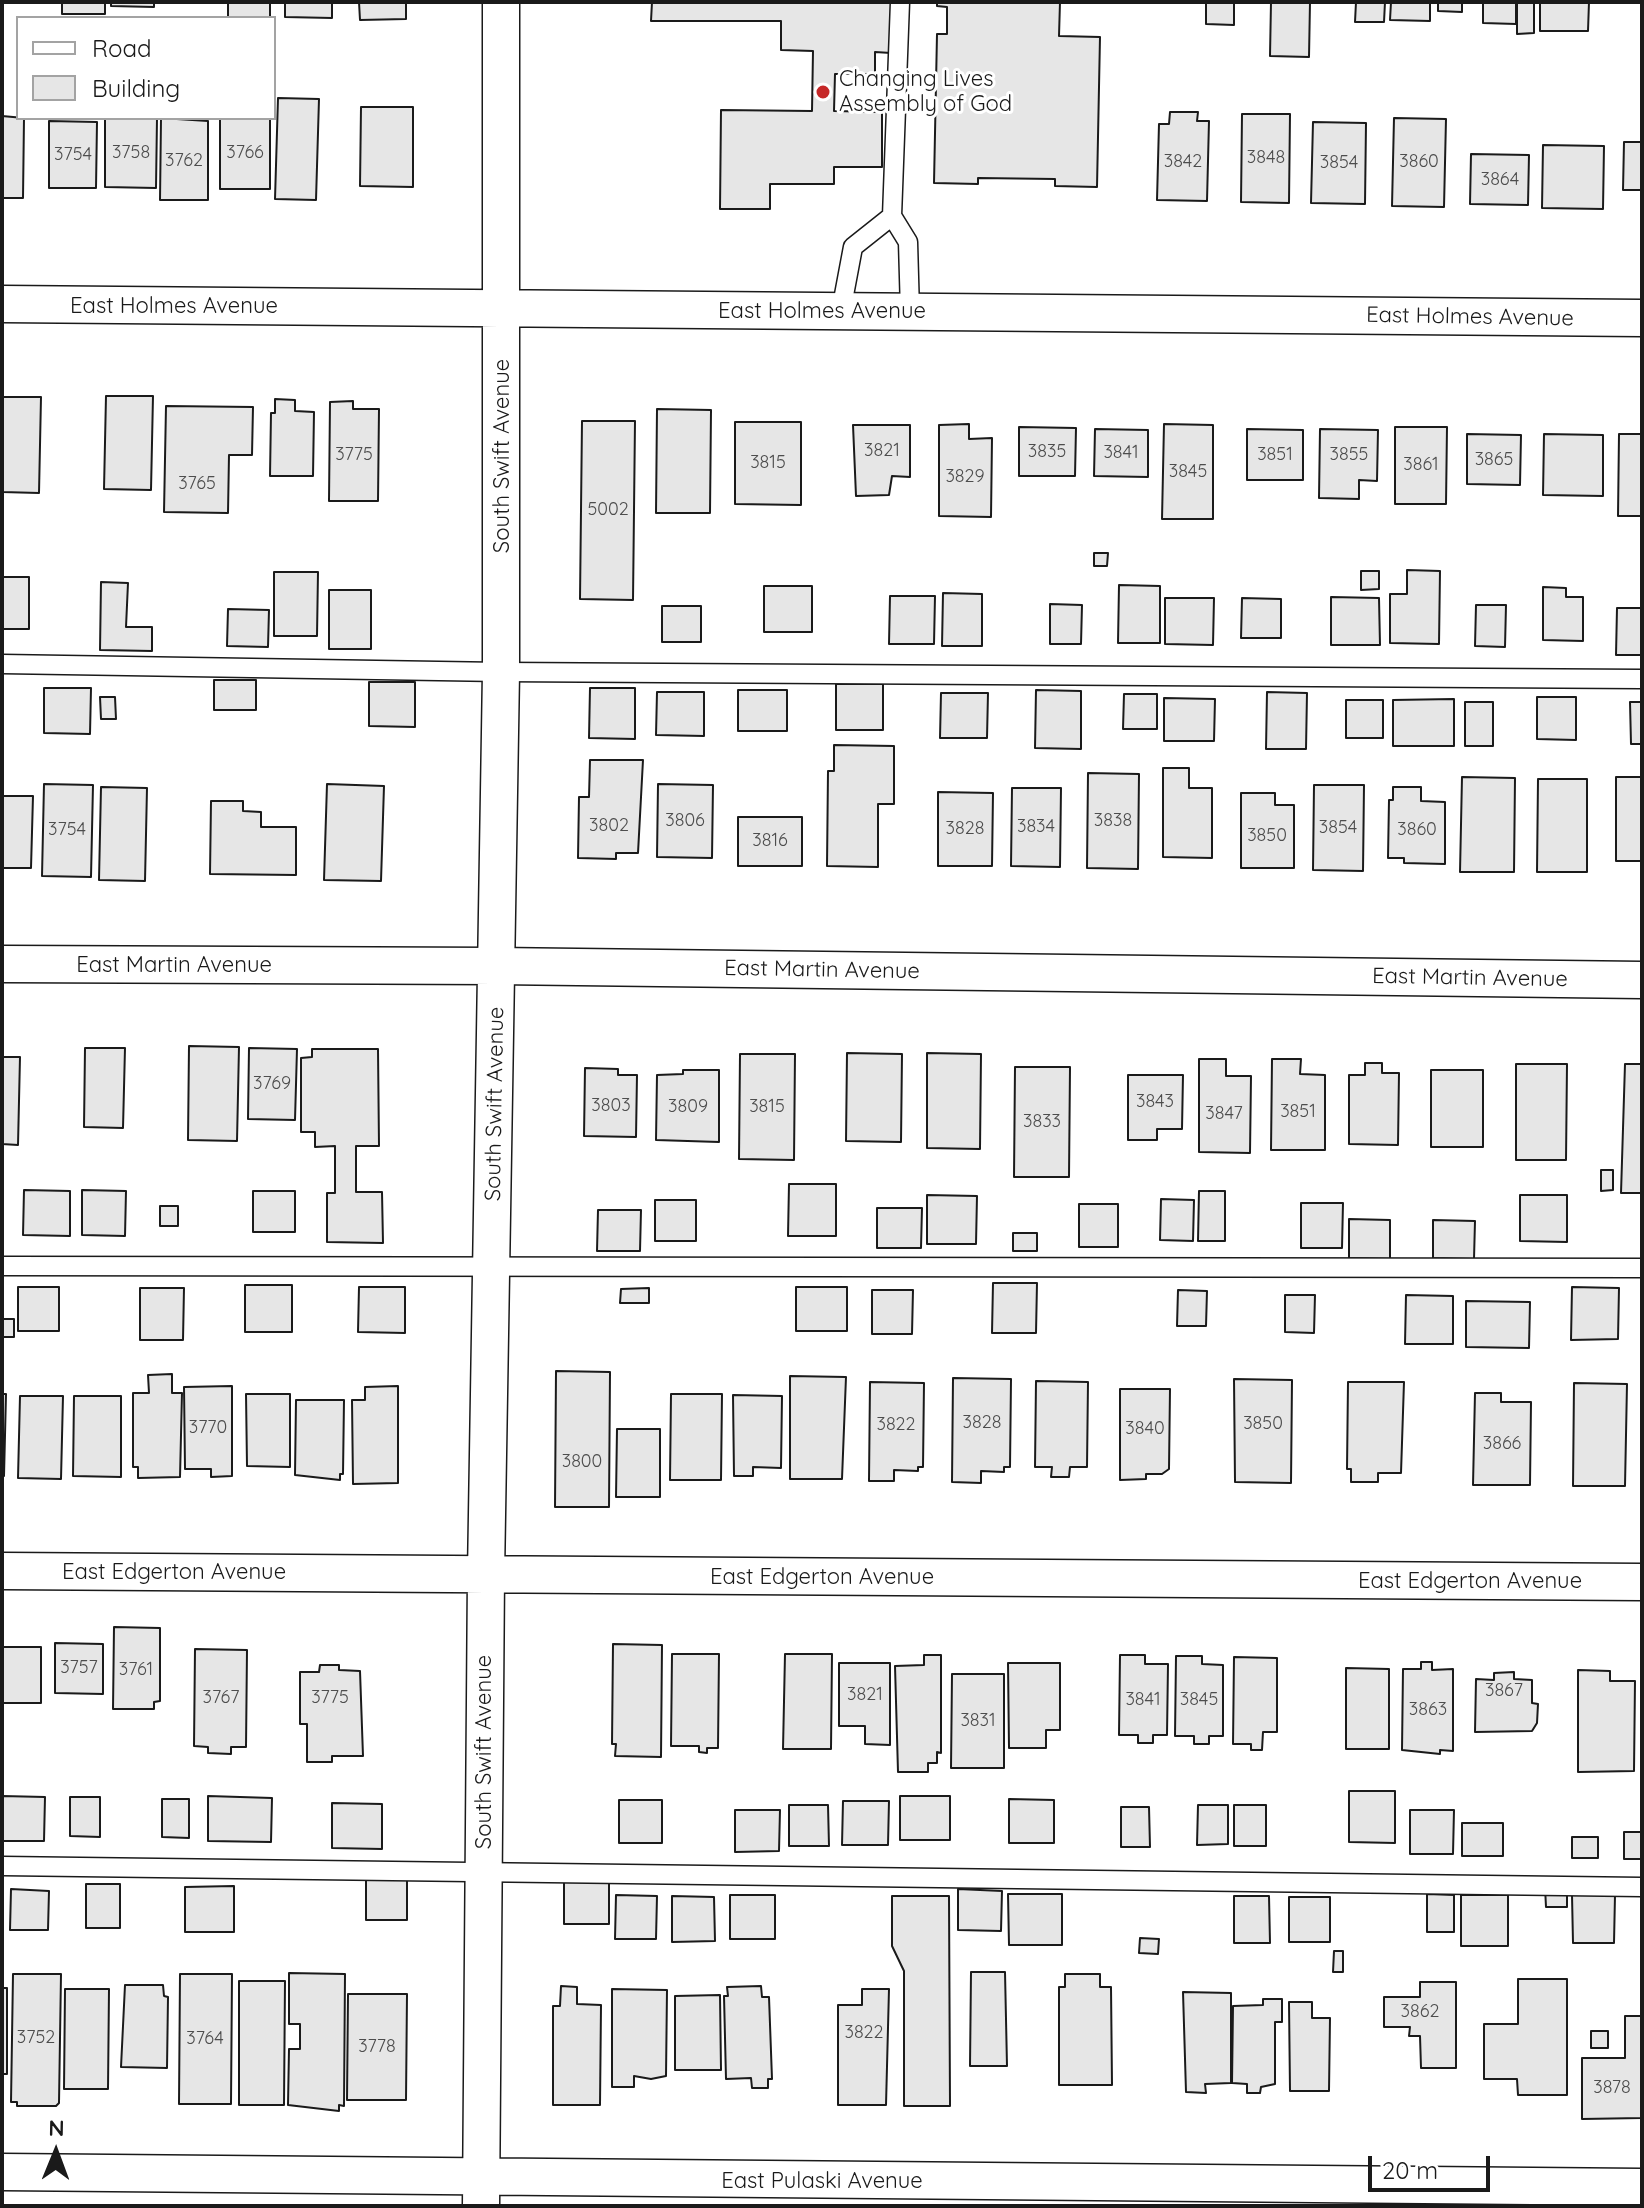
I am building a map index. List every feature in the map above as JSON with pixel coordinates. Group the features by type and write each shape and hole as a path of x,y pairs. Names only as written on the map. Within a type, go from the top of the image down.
{"street":[{"name":"South Swift Avenue","path":"481,2192 486,1574 501,672 501,2"},
{"name":"East Holmes Avenue","path":"2,304 1642,318"},
{"name":"East Martin Avenue","path":"2,964 496,966 1642,980"},
{"name":"East Edgerton Avenue","path":"2,1571 1642,1582"},
{"name":"East Pulaski Avenue","path":"2,2172 481,2192 1642,2187"}],"lane":[{"path":"900,2 892,216 908,242 910,312"},
{"path":"841,311 853,247 892,216"},
{"path":"2,664 501,672 1642,679"},
{"path":"2,1266 1642,1268"},
{"path":"2,1866 1642,1887"}],"building":[{"path":"62,2 105,2 105,14 62,14"},
{"path":"111,2 154,2 154,7 111,6"},
{"path":"228,2 270,2 270,16 228,16"},
{"path":"285,2 332,2 332,18 285,17"},
{"path":"359,2 406,2 406,19 360,20"},
{"name":"Changing Lives Assembly of God","path":"652,2 892,2 891,53 875,52 875,74 835,74 834,111 882,112 882,167 834,167 834,184 770,184 770,209 720,209 721,110 812,111 813,51 781,50 781,21 651,21"},
{"path":"937,2 1060,2 1059,36 1100,37 1097,187 1055,186 1055,179 978,178 978,184 934,183 937,34 947,34 947,7 937,6"},
{"path":"1206,2 1234,2 1234,25 1206,24"},
{"path":"1271,2 1310,2 1309,57 1270,56"},
{"path":"1356,2 1385,2 1384,22 1355,22"},
{"path":"1391,2 1430,2 1430,21 1390,20"},
{"path":"1438,2 1462,2 1462,12 1438,11"},
{"path":"1483,2 1516,2 1516,24 1483,23"},
{"path":"1540,2 1589,2 1588,31 1540,31"},
{"path":"1517,3 1534,3 1534,33 1517,34"},
{"path":"278,98 319,99 316,200 275,199"},
{"path":"361,107 413,107 413,187 360,186"},
{"path":"1170,112 1198,112 1197,121 1209,121 1207,201 1157,200 1159,124 1169,124"},
{"path":"1242,114 1290,114 1289,203 1241,202"},
{"path":"2,116 24,120 23,198 2,198"},
{"path":"1394,118 1446,119 1444,207 1392,206"},
{"path":"105,120 157,120 156,188 105,187"},
{"path":"161,120 208,121 208,200 160,200"},
{"path":"220,120 270,120 270,189 220,189"},
{"path":"49,121 97,122 96,188 49,188"},
{"path":"1313,122 1366,123 1365,204 1311,203"},
{"path":"1624,142 1642,142 1642,190 1623,190"},
{"path":"1543,145 1604,146 1603,209 1542,208"},
{"path":"1471,154 1529,155 1528,205 1470,204"},
{"path":"106,396 153,396 151,490 104,489"},
{"path":"2,397 41,397 39,493 2,492"},
{"path":"275,399 295,400 295,411 314,412 313,476 270,476 271,413 275,413"},
{"path":"353,401 353,409 379,409 378,501 329,501 330,402"},
{"path":"166,406 253,407 252,455 229,455 228,513 164,512"},
{"path":"657,409 711,410 710,513 656,513"},
{"path":"582,421 635,421 633,600 580,599"},
{"path":"735,422 801,422 801,505 735,504"},
{"path":"969,424 969,439 992,438 991,517 939,516 939,425"},
{"path":"1164,424 1213,425 1213,519 1162,519"},
{"path":"853,425 910,425 910,477 892,476 889,495 856,496"},
{"path":"1019,427 1076,428 1075,476 1019,476"},
{"path":"1395,427 1447,427 1446,504 1395,504"},
{"path":"1095,429 1148,430 1148,477 1094,476"},
{"path":"1247,429 1303,430 1303,480 1247,480"},
{"path":"1320,429 1378,430 1377,481 1359,480 1359,499 1319,498"},
{"path":"1467,434 1521,435 1520,485 1467,484"},
{"path":"1544,434 1603,435 1603,496 1543,495"},
{"path":"1619,434 1642,434 1642,516 1618,516"},
{"path":"1094,553 1108,553 1107,566 1094,566"},
{"path":"1407,570 1440,571 1439,644 1390,643 1390,594 1407,594"},
{"path":"1361,571 1379,571 1379,589 1361,590"},
{"path":"274,572 318,572 317,636 274,636"},
{"path":"2,577 29,577 29,629 2,629"},
{"path":"101,582 128,583 126,627 152,627 152,651 100,650"},
{"path":"1119,585 1160,586 1160,643 1118,643"},
{"path":"764,586 812,586 812,632 764,632"},
{"path":"1543,587 1566,588 1566,597 1583,597 1583,641 1543,640"},
{"path":"329,590 371,590 371,649 329,649"},
{"path":"943,593 982,594 982,646 942,646"},
{"path":"890,596 935,596 934,644 889,644"},
{"path":"1331,597 1379,598 1380,645 1331,645"},
{"path":"1165,598 1214,598 1213,645 1165,644"},
{"path":"1242,598 1281,599 1281,638 1241,638"},
{"path":"1050,604 1082,605 1081,644 1050,644"},
{"path":"1476,605 1506,605 1505,647 1475,646"},
{"path":"662,606 701,606 701,642 662,642"},
{"path":"1617,608 1642,608 1642,655 1616,655"},
{"path":"228,609 269,610 268,647 227,646"},
{"path":"214,680 256,680 256,710 214,710"},
{"path":"369,682 415,682 415,727 369,726"},
{"path":"836,684 883,684 883,730 836,730"},
{"path":"44,688 91,688 90,734 44,733"},
{"path":"590,688 635,688 635,739 589,738"},
{"path":"738,690 787,690 787,731 738,731"},
{"path":"1036,690 1081,691 1081,749 1035,748"},
{"path":"657,692 704,692 704,736 656,735"},
{"path":"1267,692 1307,693 1306,749 1266,749"},
{"path":"941,693 988,693 987,738 940,738"},
{"path":"1124,694 1157,694 1157,729 1123,729"},
{"path":"100,697 115,697 116,719 101,719"},
{"path":"1537,697 1576,697 1576,740 1537,739"},
{"path":"1164,698 1215,699 1214,741 1164,741"},
{"path":"1454,699 1454,746 1393,746 1393,700"},
{"path":"1346,700 1383,700 1383,738 1346,738"},
{"path":"1465,702 1493,702 1493,746 1465,746"},
{"path":"1630,702 1642,702 1642,744 1631,744"},
{"path":"834,745 894,746 894,804 878,804 878,867 827,866 828,771 834,771"},
{"path":"590,760 643,760 638,853 616,853 616,859 578,858 579,797 589,797"},
{"path":"1163,768 1189,768 1189,788 1212,788 1212,858 1163,857"},
{"path":"1088,773 1139,774 1138,869 1087,868"},
{"path":"1462,777 1515,778 1514,872 1460,872"},
{"path":"1616,777 1642,777 1642,861 1616,861"},
{"path":"1538,779 1587,779 1587,872 1537,872"},
{"path":"44,784 93,785 91,877 42,876"},
{"path":"327,784 384,786 381,881 324,880"},
{"path":"658,784 713,785 712,858 657,857"},
{"path":"1314,785 1364,785 1363,871 1313,870"},
{"path":"101,787 147,788 145,881 99,880"},
{"path":"1393,787 1421,787 1421,801 1445,802 1445,864 1404,863 1404,858 1388,858 1389,800 1393,800"},
{"path":"1012,788 1061,788 1060,867 1011,866"},
{"path":"938,792 993,793 992,866 938,866"},
{"path":"1241,793 1275,793 1275,805 1294,805 1294,868 1241,868"},
{"path":"2,796 33,796 31,868 2,868"},
{"path":"211,801 243,801 243,811 261,812 261,827 296,827 296,875 210,874"},
{"path":"738,817 802,817 802,866 738,866"},
{"path":"189,1046 239,1047 237,1141 188,1140"},
{"path":"85,1048 125,1048 123,1128 84,1127"},
{"path":"249,1048 297,1049 295,1120 248,1119"},
{"path":"312,1049 378,1049 379,1146 356,1146 356,1192 382,1192 383,1243 327,1242 327,1193 335,1193 335,1146 315,1147 315,1132 301,1132 301,1058 312,1057"},
{"path":"847,1053 902,1054 901,1142 846,1141"},
{"path":"927,1053 981,1054 980,1149 927,1148"},
{"path":"740,1054 795,1054 794,1160 739,1159"},
{"path":"2,1057 20,1057 18,1145 2,1144"},
{"path":"1199,1059 1226,1059 1226,1076 1251,1076 1250,1153 1199,1152"},
{"path":"1272,1059 1301,1059 1300,1074 1325,1075 1325,1150 1271,1150"},
{"path":"1365,1063 1382,1063 1382,1073 1399,1073 1398,1145 1349,1144 1349,1075 1365,1075"},
{"path":"1516,1064 1567,1064 1566,1160 1516,1160"},
{"path":"1625,1064 1642,1064 1642,1193 1621,1193"},
{"path":"1015,1067 1070,1067 1069,1177 1014,1177"},
{"path":"585,1068 618,1069 618,1075 637,1075 636,1137 584,1136"},
{"path":"683,1070 719,1070 719,1142 656,1140 657,1075 683,1074"},
{"path":"1431,1070 1483,1070 1483,1147 1431,1147"},
{"path":"1128,1075 1183,1075 1182,1129 1157,1129 1157,1140 1128,1140"},
{"path":"1601,1170 1613,1170 1613,1190 1601,1191"},
{"path":"789,1184 836,1184 836,1236 788,1236"},
{"path":"24,1190 70,1191 70,1236 23,1235"},
{"path":"82,1190 126,1191 125,1236 82,1235"},
{"path":"253,1191 295,1191 295,1232 253,1232"},
{"path":"1199,1191 1225,1191 1225,1241 1198,1241"},
{"path":"927,1195 977,1196 976,1244 927,1244"},
{"path":"1520,1195 1567,1195 1567,1242 1520,1241"},
{"path":"1161,1199 1194,1200 1193,1241 1160,1240"},
{"path":"655,1200 696,1200 696,1241 655,1241"},
{"path":"1301,1203 1343,1203 1342,1248 1301,1248"},
{"path":"1079,1204 1118,1204 1118,1247 1079,1247"},
{"path":"160,1206 178,1206 178,1226 160,1226"},
{"path":"877,1208 922,1208 921,1248 877,1248"},
{"path":"598,1210 641,1210 640,1251 597,1251"},
{"path":"1349,1219 1390,1220 1390,1259 1349,1258"},
{"path":"1433,1220 1475,1221 1474,1259 1433,1258"},
{"path":"1013,1233 1037,1233 1037,1251 1013,1251"},
{"path":"993,1283 1037,1283 1036,1333 992,1333"},
{"path":"245,1285 292,1285 292,1332 245,1332"},
{"path":"18,1287 59,1287 59,1331 18,1331"},
{"path":"359,1287 405,1287 405,1333 358,1332"},
{"path":"796,1287 847,1287 847,1331 796,1331"},
{"path":"1572,1287 1619,1288 1618,1339 1571,1340"},
{"path":"140,1288 184,1288 183,1340 140,1340"},
{"path":"649,1288 649,1303 620,1303 621,1289"},
{"path":"872,1290 913,1290 912,1334 872,1334"},
{"path":"1178,1290 1207,1291 1206,1326 1177,1326"},
{"path":"1285,1295 1315,1295 1314,1333 1285,1332"},
{"path":"1406,1295 1453,1296 1453,1344 1405,1344"},
{"path":"1466,1301 1530,1302 1529,1348 1466,1347"},
{"path":"2,1319 14,1319 14,1337 2,1337"},
{"path":"556,1371 610,1372 609,1507 555,1507"},
{"path":"172,1374 172,1393 182,1393 180,1477 138,1478 138,1467 133,1467 133,1393 149,1393 148,1375"},
{"path":"790,1376 846,1377 842,1479 790,1479"},
{"path":"953,1378 1011,1379 1010,1467 1004,1467 1004,1472 981,1471 981,1483 952,1482"},
{"path":"1234,1379 1292,1380 1291,1483 1235,1482"},
{"path":"1036,1381 1088,1382 1087,1467 1070,1467 1069,1477 1051,1477 1052,1467 1035,1467"},
{"path":"870,1382 924,1383 923,1467 918,1467 918,1471 894,1470 894,1481 869,1481"},
{"path":"1348,1382 1404,1382 1401,1473 1378,1473 1378,1482 1351,1482 1351,1469 1347,1469"},
{"path":"1574,1383 1627,1384 1625,1486 1573,1486"},
{"path":"232,1386 232,1476 211,1477 211,1469 185,1469 184,1387"},
{"path":"398,1386 398,1483 353,1484 352,1400 365,1400 365,1387"},
{"path":"1120,1389 1170,1389 1169,1469 1162,1474 1146,1474 1146,1479 1120,1480"},
{"path":"1475,1393 1501,1393 1501,1402 1531,1402 1530,1485 1473,1485"},
{"path":"2,1394 6,1394 4,1476 2,1476"},
{"path":"246,1394 290,1394 290,1467 247,1466"},
{"path":"671,1394 722,1394 721,1480 670,1480"},
{"path":"733,1395 782,1396 781,1468 753,1467 753,1476 734,1476"},
{"path":"20,1396 63,1396 61,1479 18,1478"},
{"path":"74,1396 121,1396 121,1477 73,1476"},
{"path":"296,1400 344,1400 343,1474 340,1474 340,1480 295,1475"},
{"path":"617,1429 660,1429 660,1497 616,1497"},
{"path":"114,1627 160,1628 160,1701 154,1702 154,1709 113,1709"},
{"path":"55,1643 103,1644 103,1694 55,1693"},
{"path":"613,1644 662,1645 661,1757 615,1756 616,1744 612,1744"},
{"path":"2,1647 41,1647 41,1703 2,1703"},
{"path":"195,1649 247,1650 246,1747 231,1747 231,1754 208,1753 208,1747 194,1746"},
{"path":"672,1654 719,1654 718,1748 707,1748 707,1753 699,1752 699,1746 671,1746"},
{"path":"785,1654 832,1654 831,1749 783,1749"},
{"path":"924,1655 941,1655 941,1753 937,1752 937,1763 928,1763 928,1772 898,1772 895,1666 924,1665"},
{"path":"1120,1655 1145,1655 1145,1664 1168,1664 1167,1735 1153,1735 1153,1743 1138,1743 1138,1735 1119,1735"},
{"path":"1176,1656 1202,1656 1202,1664 1223,1665 1223,1736 1209,1736 1209,1744 1194,1744 1194,1736 1175,1736"},
{"path":"1234,1657 1277,1658 1277,1732 1263,1732 1262,1750 1251,1750 1251,1744 1233,1744"},
{"path":"1421,1662 1432,1662 1432,1670 1453,1669 1453,1751 1440,1750 1440,1754 1402,1750 1403,1669 1421,1669"},
{"path":"839,1663 890,1663 890,1745 865,1744 865,1726 839,1726"},
{"path":"1008,1663 1060,1663 1060,1730 1046,1730 1046,1748 1009,1748"},
{"path":"320,1665 339,1665 339,1670 360,1671 363,1756 332,1756 332,1762 307,1762 307,1724 300,1724 300,1672 319,1672"},
{"path":"1346,1668 1389,1669 1389,1749 1346,1749"},
{"path":"1578,1670 1610,1671 1610,1681 1635,1681 1634,1771 1578,1772"},
{"path":"1514,1672 1514,1679 1532,1680 1532,1703 1538,1704 1537,1723 1532,1731 1475,1732 1476,1679 1494,1680 1494,1673"},
{"path":"952,1674 1004,1674 1004,1768 951,1768"},
{"path":"1349,1791 1395,1791 1395,1843 1349,1842"},
{"path":"2,1796 45,1797 44,1841 2,1841"},
{"path":"208,1796 272,1798 271,1842 208,1841"},
{"path":"900,1796 950,1796 950,1840 900,1840"},
{"path":"70,1797 100,1797 100,1837 70,1836"},
{"path":"162,1799 189,1799 189,1838 162,1837"},
{"path":"1009,1799 1054,1800 1054,1843 1009,1843"},
{"path":"619,1800 662,1800 662,1843 619,1843"},
{"path":"843,1801 889,1801 888,1845 842,1845"},
{"path":"332,1803 382,1804 382,1849 332,1848"},
{"path":"789,1805 828,1805 829,1846 789,1846"},
{"path":"1198,1805 1228,1805 1228,1844 1197,1845"},
{"path":"1234,1805 1266,1805 1266,1846 1234,1846"},
{"path":"1121,1807 1149,1807 1150,1847 1121,1847"},
{"path":"735,1810 780,1810 779,1851 735,1852"},
{"path":"1410,1810 1454,1810 1453,1854 1410,1854"},
{"path":"1462,1823 1503,1823 1503,1856 1462,1856"},
{"path":"1624,1832 1642,1832 1642,1859 1624,1859"},
{"path":"1572,1837 1598,1837 1598,1858 1572,1858"},
{"path":"366,1877 407,1878 407,1920 366,1920"},
{"path":"564,1882 609,1882 609,1924 564,1924"},
{"path":"86,1884 120,1884 120,1928 86,1928"},
{"path":"234,1886 234,1932 185,1932 185,1887"},
{"path":"1545,1887 1567,1887 1567,1907 1546,1907"},
{"path":"11,1889 49,1891 48,1930 10,1930"},
{"path":"958,1889 1002,1891 1001,1931 958,1930"},
{"path":"1008,1894 1062,1894 1062,1945 1009,1945"},
{"path":"1427,1894 1454,1895 1454,1932 1427,1932"},
{"path":"616,1895 657,1896 656,1939 615,1939"},
{"path":"730,1895 775,1895 775,1939 730,1939"},
{"path":"1461,1895 1508,1895 1508,1946 1461,1946"},
{"path":"1572,1895 1615,1895 1614,1943 1573,1943"},
{"path":"672,1896 714,1897 715,1941 672,1942"},
{"path":"892,1896 949,1896 950,2106 904,2106 904,1971 892,1946"},
{"path":"1234,1896 1269,1896 1270,1943 1234,1943"},
{"path":"1289,1897 1330,1897 1330,1942 1289,1942"},
{"path":"1140,1938 1159,1939 1158,1954 1139,1953"},
{"path":"1334,1951 1343,1951 1343,1972 1333,1972"},
{"path":"971,1972 1005,1972 1007,2066 970,2066"},
{"path":"289,1973 345,1974 344,2106 339,2105 339,2111 288,2105 289,2049 300,2049 300,2024 289,2024"},
{"path":"13,1974 61,1974 59,2103 56,2106 17,2106 17,2102 11,2102"},
{"path":"180,1974 232,1974 231,2104 179,2104"},
{"path":"1065,1974 1100,1974 1100,1987 1111,1987 1112,2085 1059,2085 1059,1987 1065,1987"},
{"path":"1518,1979 1567,1979 1567,2095 1518,2095 1517,2079 1484,2079 1484,2024 1518,2024"},
{"path":"239,1981 285,1981 284,2105 239,2105"},
{"path":"1420,1982 1456,1982 1456,2068 1421,2068 1420,2036 1409,2036 1410,2027 1384,2027 1384,1997 1420,1997"},
{"path":"125,1985 163,1985 164,1996 168,1997 167,2068 121,2067"},
{"path":"561,1986 577,1987 577,2004 601,2005 600,2105 553,2105 553,2006 560,2006"},
{"path":"761,1986 762,1997 769,1997 772,2079 768,2079 768,2088 752,2088 751,2078 726,2079 724,1996 728,1996 727,1987"},
{"path":"2,1988 7,1988 7,2074 2,2074"},
{"path":"65,1989 109,1989 108,2089 64,2089"},
{"path":"612,1989 667,1990 666,2076 651,2079 634,2076 634,2087 612,2087"},
{"path":"862,1989 889,1989 886,2105 838,2105 838,2005 862,2005"},
{"path":"1183,1992 1231,1993 1231,2083 1205,2084 1206,2093 1186,2092"},
{"path":"348,1994 407,1994 406,2100 347,2100"},
{"path":"720,1995 721,2070 675,2070 675,1996"},
{"path":"1263,1999 1282,1999 1282,2022 1275,2022 1275,2084 1261,2087 1260,2093 1247,2093 1247,2084 1232,2083 1233,2006 1263,2005"},
{"path":"1289,2002 1312,2002 1312,2018 1330,2018 1329,2091 1290,2091"},
{"path":"1625,2016 1642,2016 1642,2118 1582,2119 1582,2058 1625,2058"},
{"path":"1591,2031 1608,2031 1608,2048 1591,2048"}],"place":[{"name":"Changing Lives Assembly of God","path":"823,92"}]}
